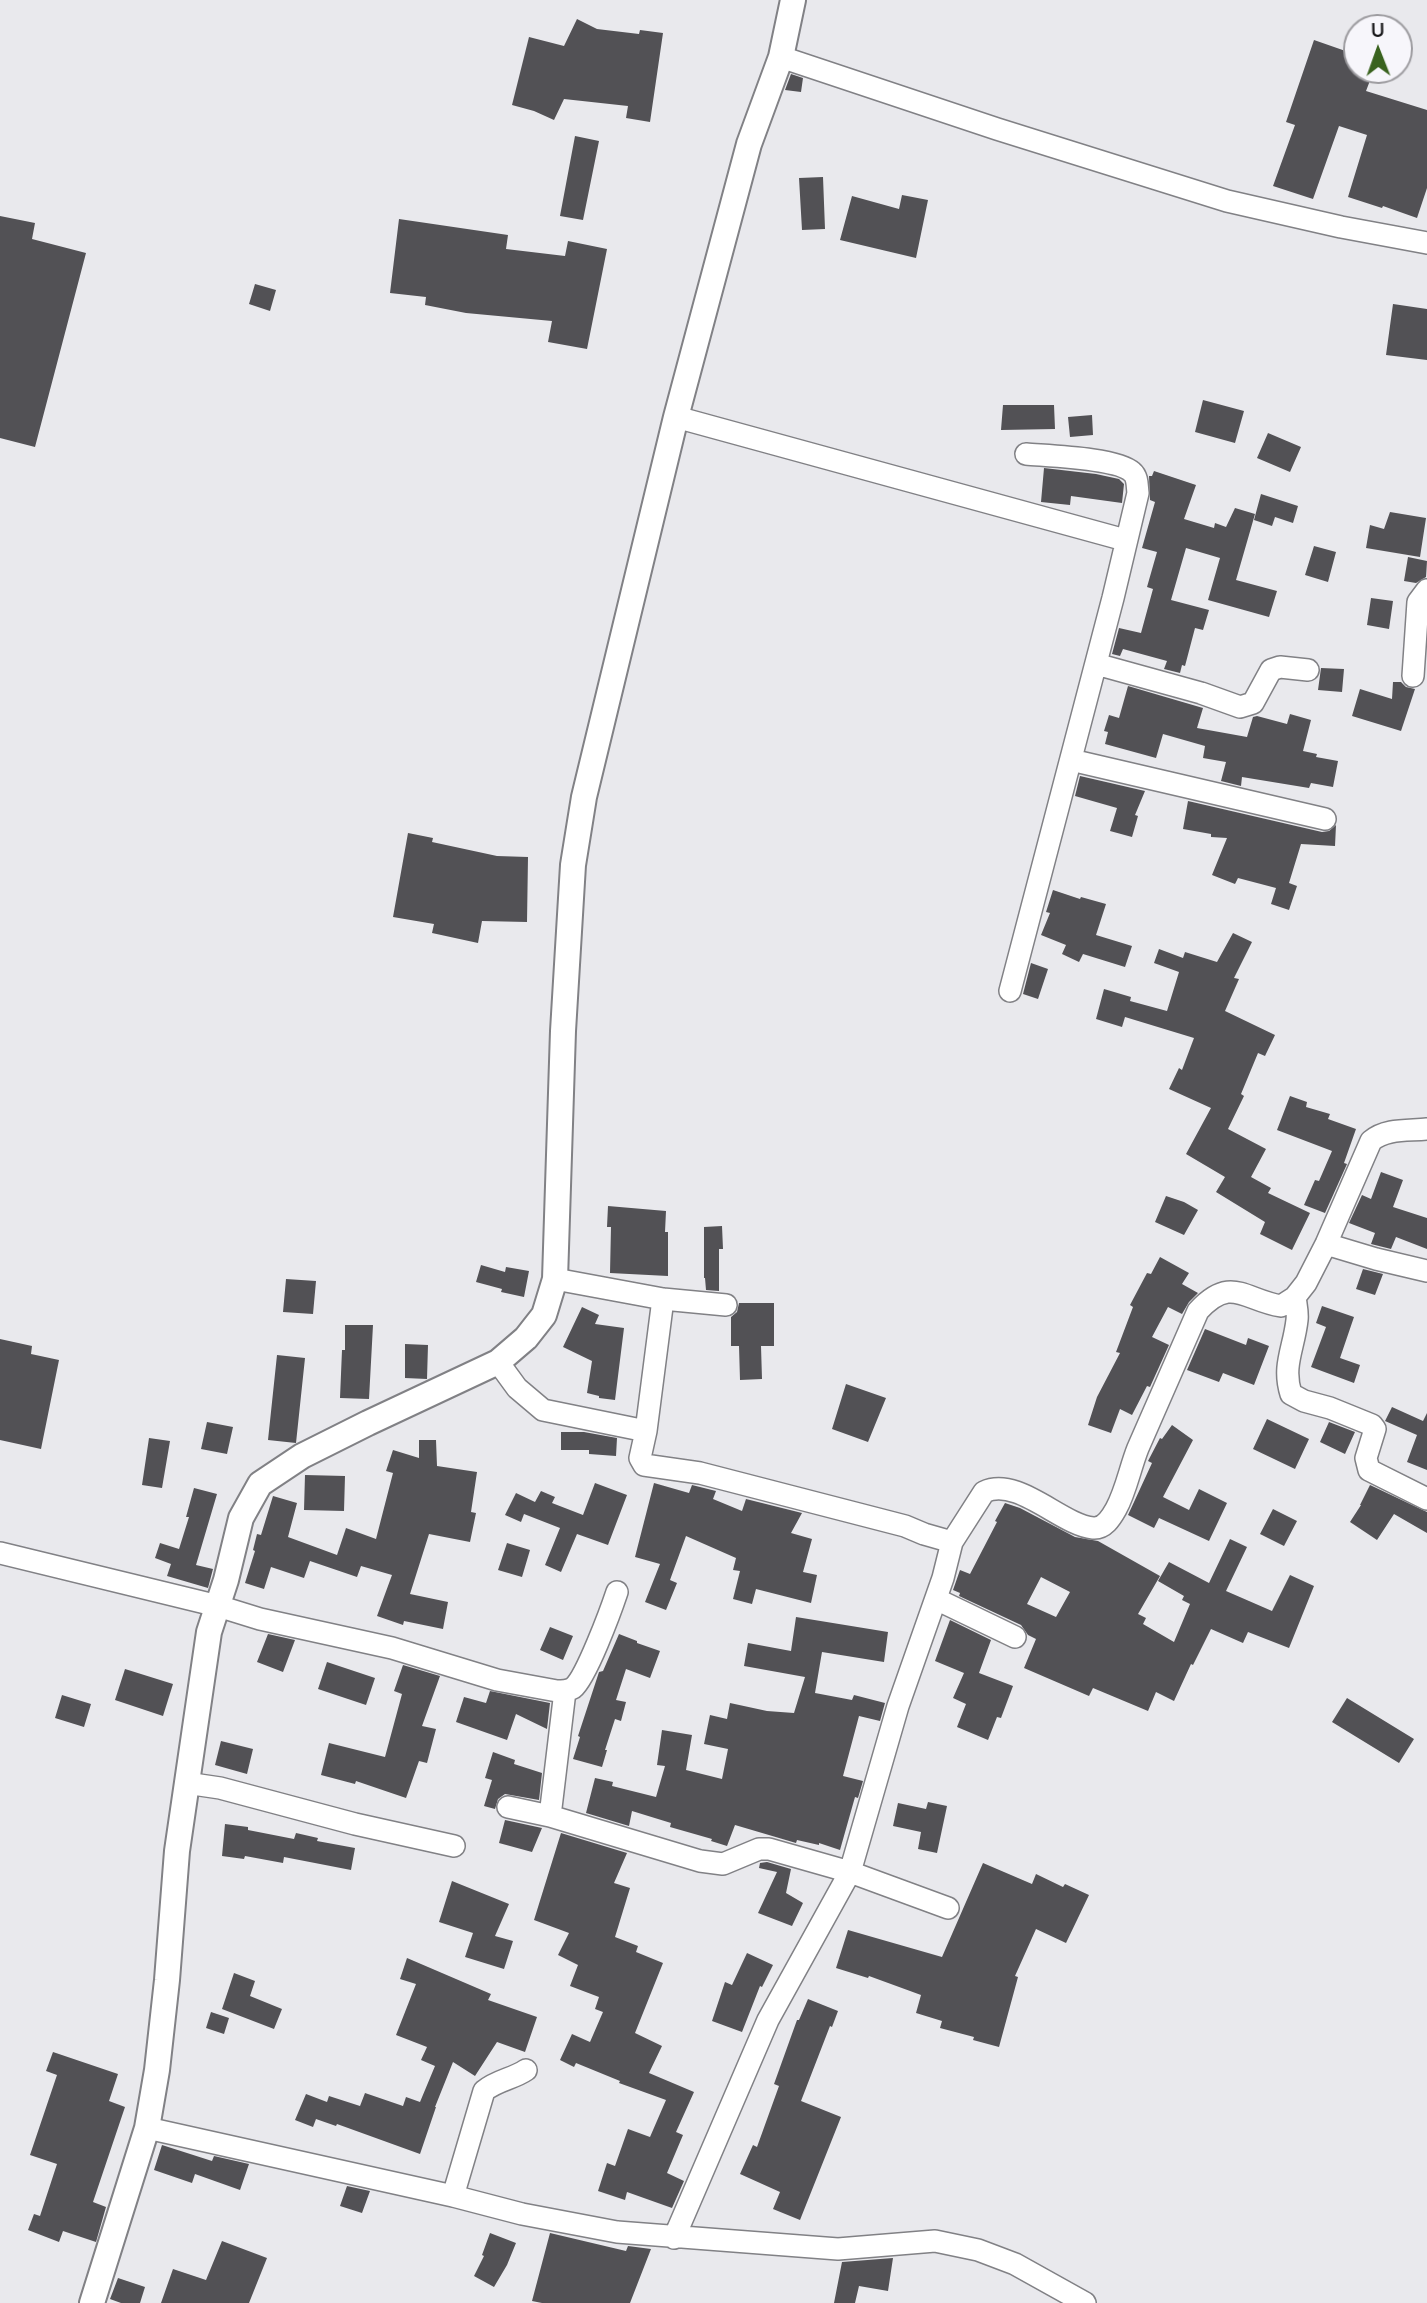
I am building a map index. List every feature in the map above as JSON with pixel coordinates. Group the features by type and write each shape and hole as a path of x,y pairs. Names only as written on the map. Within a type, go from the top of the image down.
{"street":[{"path":"92,2303 146,2128 157,2070 177,1851 209,1632 241,1518 260,1484 302,1456 498,1362 526,1338 544,1315 555,1279 563,1031 573,865 584,797 676,418 749,144 781,57 793,0"},
{"path":"781,57 997,130 1227,201 1427,243"},
{"path":"676,418 1125,540"},
{"path":"1010,991 1138,493 1136,477 1131,470 1095,460 1026,454"},
{"path":"1413,676 1418,602 1427,590"},
{"path":"1096,664 1240,706 1252,703 1271,670 1280,667 1308,670"},
{"path":"1071,760 1325,819"},
{"path":"674,2238 768,2020 850,1872 898,1706 936,1599 952,1542 984,1492 1000,1488 1031,1498 1083,1526 1096,1529 1105,1524 1116,1508 1137,1452 1198,1311 1208,1300 1223,1291 1239,1292 1281,1306 1295,1297 1306,1283 1326,1244 1371,1141 1378,1135 1387,1133 1427,1129"},
{"path":"1326,1244 1427,1271"},
{"path":"555,1279 663,1299 726,1305"},
{"path":"1295,1297 1298,1317 1288,1357 1288,1383 1291,1394 1372,1425 1375,1429 1366,1458 1369,1470 1427,1499"},
{"path":"663,1299 640,1458 644,1465 700,1473 905,1526 952,1542"},
{"path":"498,1362 517,1388 543,1410 646,1431"},
{"path":"0,1553 218,1606 260,1619 392,1648 497,1680 565,1691 576,1686 601,1636 617,1592"},
{"path":"936,1599 1015,1637"},
{"path":"550,1816 565,1691"},
{"path":"186,1783 220,1788 355,1824 454,1846"},
{"path":"508,1807 550,1816 700,1861 723,1864 759,1849 769,1849 850,1872 948,1908"},
{"path":"453,2196 484,2091 494,2083 515,2077 526,2070"},
{"path":"146,2128 453,2196 535,2217 617,2232 838,2249 935,2241 978,2250 1015,2264 1085,2303"}],"building":[{"path":"577,19 597,29 639,34 640,30 663,33 650,122 626,118 628,106 564,99 554,120 512,105 529,37 564,46"},
{"path":"1314,40 1343,50 1343,84 1369,84 1366,91 1427,110 1427,188 1417,218 1348,197 1367,135 1339,126 1313,199 1273,186 1295,125 1286,122"},
{"path":"791,74 803,78 801,92 785,90"},
{"path":"575,136 599,141 583,220 560,216"},
{"path":"823,177 825,229 802,230 799,178"},
{"path":"902,195 928,200 916,258 840,240 852,196 899,209"},
{"path":"0,216 35,223 32,239 86,253 35,447 0,438"},
{"path":"399,219 508,235 506,249 565,256 568,241 607,249 587,349 548,342 552,321 466,313 425,305 426,297 390,293"},
{"path":"255,284 276,290 270,311 249,304"},
{"path":"1393,304 1427,309 1427,360 1386,355"},
{"path":"1203,400 1244,411 1235,443 1195,432"},
{"path":"1003,405 1054,405 1055,429 1001,430"},
{"path":"1092,415 1093,435 1070,437 1068,417"},
{"path":"1268,433 1301,447 1290,472 1257,458"},
{"path":"1044,468 1119,479 1124,484 1122,503 1071,496 1070,505 1041,502"},
{"path":"1154,471 1196,485 1184,519 1214,528 1215,523 1226,527 1235,508 1255,514 1236,580 1277,591 1269,617 1208,600 1220,558 1186,548 1171,600 1209,610 1203,630 1195,628 1185,666 1182,665 1180,673 1164,669 1167,661 1123,649 1120,656 1112,654 1119,628 1141,633 1153,589 1147,587 1157,552 1142,548 1155,502 1150,500 1149,476 1152,476"},
{"path":"1261,494 1298,506 1293,523 1275,517 1272,526 1254,520"},
{"path":"1390,512 1426,518 1420,557 1366,548 1370,525 1384,529"},
{"path":"1314,546 1336,552 1328,582 1305,575"},
{"path":"1408,557 1427,561 1426,577 1416,583 1404,581"},
{"path":"1371,598 1393,601 1389,629 1367,625"},
{"path":"1321,668 1344,669 1342,692 1318,690"},
{"path":"1393,682 1401,682 1406,687 1415,689 1401,731 1352,716 1360,689 1392,699"},
{"path":"1128,686 1203,708 1197,728 1247,737 1253,717 1287,724 1290,714 1311,720 1303,751 1317,754 1316,757 1338,761 1333,787 1311,783 1309,788 1242,777 1241,786 1221,781 1226,762 1203,758 1205,746 1163,734 1156,758 1105,744 1108,732 1104,731 1109,715 1119,718"},
{"path":"1080,776 1145,791 1135,815 1138,816 1132,837 1110,831 1117,808 1075,796"},
{"path":"1188,801 1322,832 1329,831 1336,825 1335,846 1301,844 1289,883 1297,886 1289,910 1271,904 1276,888 1238,878 1235,884 1212,875 1227,838 1211,837 1211,834 1183,829"},
{"path":"408,833 433,838 432,842 497,856 528,857 527,922 482,921 478,943 432,933 434,924 393,917"},
{"path":"1053,890 1106,904 1096,935 1132,946 1125,967 1083,954 1079,962 1062,954 1066,945 1041,935 1050,913 1046,912"},
{"path":"1233,933 1252,942 1234,978 1239,979 1225,1011 1275,1035 1265,1056 1258,1053 1241,1094 1244,1096 1228,1129 1266,1149 1251,1177 1271,1188 1268,1193 1310,1213 1292,1250 1260,1234 1265,1222 1216,1192 1225,1177 1186,1154 1211,1108 1169,1089 1179,1068 1182,1070 1194,1038 1125,1017 1122,1027 1096,1019 1104,989 1131,997 1130,1001 1167,1011 1179,972 1154,963 1159,949 1183,958 1185,952 1217,962"},
{"path":"1031,963 1048,969 1038,999 1023,994"},
{"path":"1290,1096 1307,1102 1306,1107 1330,1114 1328,1119 1356,1129 1344,1163 1347,1164 1325,1213 1304,1205 1315,1180 1319,1181 1332,1151 1277,1130"},
{"path":"1381,1172 1403,1180 1393,1207 1427,1218 1427,1249 1396,1237 1391,1249 1371,1244 1375,1233 1349,1223 1362,1195 1371,1199"},
{"path":"1166,1196 1198,1210 1184,1235 1155,1222"},
{"path":"608,1206 666,1211 668,1276 610,1273 611,1227 607,1227"},
{"path":"722,1226 719,1291 706,1290 704,1227"},
{"path":"1160,1257 1189,1273 1182,1284 1198,1293 1182,1314 1168,1307 1152,1337 1169,1345 1150,1387 1147,1386 1132,1415 1120,1409 1111,1433 1088,1425 1097,1397 1120,1353 1116,1352 1133,1307 1130,1305 1147,1273 1151,1274"},
{"path":"481,1265 505,1272 506,1267 529,1271 524,1297 476,1282"},
{"path":"1363,1269 1383,1274 1375,1295 1356,1289"},
{"path":"286,1279 316,1281 313,1314 283,1312"},
{"path":"739,1303 774,1303 774,1346 761,1346 762,1379 740,1380 739,1346 731,1346 731,1317 737,1312"},
{"path":"1322,1306 1354,1317 1340,1358 1360,1365 1354,1383 1311,1367 1326,1327 1316,1323"},
{"path":"582,1307 599,1315 595,1324 624,1328 615,1400 587,1393 592,1361 563,1347"},
{"path":"345,1325 373,1325 369,1399 340,1398"},
{"path":"1205,1329 1246,1345 1248,1338 1269,1346 1254,1385 1223,1373 1219,1382 1187,1370"},
{"path":"0,1339 32,1346 31,1354 59,1360 41,1449 0,1440"},
{"path":"405,1344 428,1345 427,1379 405,1378"},
{"path":"277,1355 305,1358 296,1443 268,1440"},
{"path":"846,1384 886,1398 868,1442 832,1429"},
{"path":"1392,1407 1423,1421 1427,1413 1427,1470 1407,1462 1417,1435 1385,1421"},
{"path":"1267,1419 1309,1439 1295,1469 1253,1449"},
{"path":"207,1422 233,1427 227,1454 201,1449"},
{"path":"1329,1422 1355,1432 1345,1454 1320,1442"},
{"path":"1172,1425 1193,1440 1163,1497 1189,1510 1199,1489 1227,1503 1209,1541 1159,1518 1154,1528 1128,1515 1152,1463 1148,1461 1160,1438 1162,1439"},
{"path":"561,1432 584,1432 617,1438 616,1456 589,1454 589,1450 561,1450"},
{"path":"149,1438 170,1441 162,1488 142,1485"},
{"path":"419,1440 436,1440 437,1466 477,1472 471,1512 476,1513 470,1542 429,1534 410,1594 448,1602 443,1629 404,1621 403,1625 377,1616 392,1575 361,1566 357,1577 310,1561 304,1578 271,1567 264,1589 245,1583 255,1551 253,1550 257,1534 261,1535 273,1496 297,1503 288,1537 337,1555 346,1528 376,1539 393,1473 386,1471 393,1450 419,1458"},
{"path":"305,1475 345,1476 344,1511 304,1510"},
{"path":"595,1483 627,1495 608,1545 577,1534 561,1572 545,1565 560,1528 524,1514 521,1522 505,1515 516,1493 535,1502 541,1491 555,1497 552,1503 583,1515"},
{"path":"654,1483 689,1493 692,1485 716,1491 713,1499 742,1511 746,1499 802,1513 791,1533 812,1539 803,1572 817,1575 811,1603 756,1589 752,1604 733,1599 740,1571 733,1570 736,1558 686,1536 670,1580 677,1583 666,1610 645,1602 660,1564 635,1557"},
{"path":"1370,1485 1427,1512 1427,1533 1394,1514 1377,1540 1350,1522"},
{"path":"194,1488 217,1494 196,1565 213,1569 208,1588 167,1576 171,1564 155,1558 160,1543 179,1549"},
{"path":"1005,1503 1020,1508 1075,1537 1098,1541 1160,1576 1138,1614 1146,1618 1143,1624 1174,1642 1190,1604 1182,1600 1184,1596 1158,1581 1169,1562 1209,1583 1230,1539 1247,1547 1226,1591 1272,1611 1290,1575 1314,1586 1289,1648 1248,1632 1243,1643 1211,1629 1174,1701 1156,1692 1148,1711 1093,1688 1089,1696 1024,1668 1036,1639 1028,1635 1021,1625 959,1596 960,1593 953,1590 960,1570 970,1574 997,1522 995,1521","holes":["1041,1577 1070,1592 1056,1617 1027,1604"]},
{"path":"1273,1509 1297,1521 1284,1546 1260,1534"},
{"path":"507,1543 530,1550 522,1577 498,1570"},
{"path":"796,1617 888,1632 884,1662 822,1652 815,1693 852,1700 854,1695 885,1703 880,1721 859,1716 843,1776 863,1781 858,1798 855,1797 840,1850 819,1843 797,1840 796,1843 735,1825 727,1846 670,1827 671,1823 632,1811 629,1826 586,1813 595,1778 613,1782 612,1786 656,1797 665,1766 657,1765 662,1730 692,1735 686,1770 722,1779 728,1749 704,1744 710,1715 727,1719 730,1703 767,1711 794,1713 805,1677 744,1666 748,1643 791,1651"},
{"path":"950,1620 991,1640 979,1673 1013,1686 1001,1718 997,1717 988,1740 957,1727 966,1704 953,1698 964,1673 935,1661"},
{"path":"550,1627 573,1636 563,1660 540,1650"},
{"path":"268,1634 295,1640 283,1672 257,1662"},
{"path":"619,1634 660,1651 650,1678 626,1669 616,1700 626,1702 621,1721 615,1719 602,1767 573,1759 599,1672 603,1671"},
{"path":"327,1662 375,1678 366,1705 318,1689"},
{"path":"403,1665 440,1676 422,1726 436,1729 427,1763 419,1761 406,1798 356,1781 355,1784 321,1775 329,1743 385,1757 402,1694 394,1691"},
{"path":"125,1669 173,1684 163,1716 115,1700"},
{"path":"490,1691 550,1703 547,1729 516,1714 507,1740 456,1722 464,1697 486,1703"},
{"path":"62,1695 91,1704 84,1727 55,1718"},
{"path":"1347,1698 1414,1739 1399,1763 1332,1722"},
{"path":"221,1741 253,1749 247,1774 215,1765"},
{"path":"493,1752 515,1760 514,1764 542,1773 539,1800 505,1794 498,1799 495,1809 484,1806 492,1780 485,1778"},
{"path":"928,1802 947,1806 937,1853 918,1849 921,1832 893,1826 898,1803 926,1809"},
{"path":"505,1820 542,1828 532,1852 499,1843"},
{"path":"225,1824 294,1839 296,1833 318,1838 317,1841 355,1848 351,1870 284,1857 283,1863 245,1856 244,1859 222,1856"},
{"path":"561,1833 627,1853 614,1883 630,1888 615,1937 638,1946 636,1952 663,1963 635,2033 662,2046 649,2073 694,2092 676,2132 683,2135 667,2173 684,2181 672,2208 627,2192 625,2200 598,2191 607,2163 615,2166 628,2129 650,2137 666,2100 619,2083 620,2081 576,2063 574,2067 560,2060 572,2034 590,2042 603,2012 595,2009 599,1997 570,1986 578,1965 558,1955 569,1933 534,1920"},
{"path":"767,1862 791,1869 786,1893 803,1903 792,1926 758,1913 777,1872 759,1868 760,1863"},
{"path":"983,1863 1032,1884 1036,1874 1063,1887 1065,1884 1089,1895 1066,1943 1036,1929 1015,1976 1018,1977 999,2047 940,2028 942,2021 916,2013 921,1995 869,1976 868,1978 836,1968 848,1930 942,1957"},
{"path":"452,1881 509,1904 495,1936 513,1941 504,1969 465,1957 473,1933 439,1922"},
{"path":"747,1953 773,1965 762,1987 760,1986 742,2032 712,2021 725,1982 732,1985"},
{"path":"407,1958 491,1994 488,2000 537,2017 525,2052 497,2042 475,2076 453,2062 420,2154 337,2124 336,2126 316,2119 313,2127 295,2120 306,2094 327,2102 329,2096 360,2106 365,2093 403,2106 406,2097 420,2102 435,2066 421,2060 427,2047 396,2035 416,1984 400,1979"},
{"path":"234,1973 255,1981 250,1996 282,2009 274,2029 222,2009"},
{"path":"808,1999 838,2011 801,2101 841,2117 800,2220 773,2209 780,2192 740,2174 753,2145 757,2147 779,2086 774,2084 797,2020"},
{"path":"211,2012 229,2018 224,2034 206,2028"},
{"path":"53,2052 118,2074 109,2101 125,2107 93,2202 106,2207 96,2242 63,2231 59,2242 28,2230 34,2214 40,2216 57,2164 30,2155 57,2075 46,2071"},
{"path":"162,2145 212,2161 214,2156 249,2164 240,2190 195,2174 192,2183 154,2170"},
{"path":"347,2186 370,2191 362,2213 340,2206"},
{"path":"490,2233 516,2243 494,2287 474,2276 484,2256 482,2255"},
{"path":"550,2233 626,2251 628,2246 651,2249 630,2303 532,2301"},
{"path":"222,2241 267,2258 249,2303 161,2303 173,2269 206,2280"},
{"path":"893,2258 888,2291 859,2286 855,2303 834,2303 842,2262"},
{"path":"118,2278 145,2287 140,2303 121,2303 110,2299"}]}
